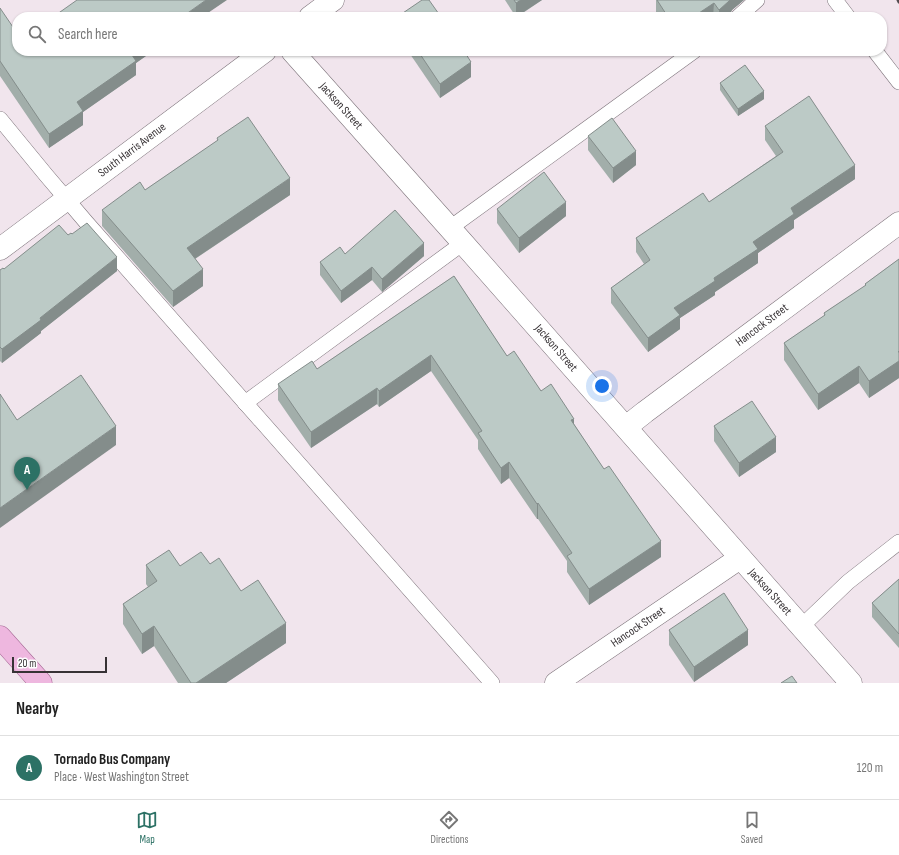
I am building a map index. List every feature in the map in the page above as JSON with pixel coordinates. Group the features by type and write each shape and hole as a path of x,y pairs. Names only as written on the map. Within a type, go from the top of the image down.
{"main road":[{"path":"0,637 41,683"}],"street":[{"path":"317,12 333,0"},
{"name":"South Harris Avenue","path":"0,249 258,56"},
{"name":"Jackson Street","path":"296,56 851,683"},
{"name":"Hancock Street","path":"626,427 899,223"},
{"name":"Hancock Street","path":"556,683 740,558"}],"lane":[{"path":"744,12 757,0"},
{"path":"835,0 844,12"},
{"path":"245,402 688,56"},
{"path":"879,56 899,82"},
{"path":"0,119 66,199 492,683"},
{"path":"801,627 848,582 899,542"}],"building":[{"path":"77,0 206,0 189,12 60,12"},
{"path":"422,0 429,0 437,12 404,12"},
{"path":"514,0 521,0 516,3"},
{"path":"657,0 730,0 719,10 714,3 700,12 665,12"},
{"path":"0,8 12,26 12,56 133,56 136,61 77,102 83,111 49,134 0,61"},
{"path":"421,56 467,56 471,62 440,84"},
{"path":"745,65 764,91 738,109 720,83"},
{"path":"809,96 855,165 791,208 794,214 753,242 758,249 714,278 715,281 674,308 680,315 648,338 611,288 650,260 636,238 703,193 709,202 783,152 765,126"},
{"path":"248,117 290,178 187,248 203,269 173,291 102,210 140,182 145,190 218,140 217,138"},
{"path":"612,118 636,151 613,168 588,136"},
{"path":"544,172 566,202 519,238 497,209"},
{"path":"395,210 424,243 382,279 372,267 341,291 320,262 340,247 345,254"},
{"path":"87,223 117,257 40,318 41,320 2,349 0,347 0,270 3,268 4,269 59,225 68,235 71,233 72,234"},
{"path":"899,259 899,361 869,381 859,366 818,394 784,343 825,315 824,313 866,285 865,284"},
{"path":"454,276 507,356 514,351 541,391 551,384 574,419 571,420 604,469 609,466 661,541 589,589 567,556 572,553 509,462 501,468 478,433 482,431 431,355 379,391 377,388 311,432 278,384 312,361 317,369"},
{"path":"81,375 116,426 0,508 0,394 17,420"},
{"path":"752,401 776,437 739,463 714,426"},
{"path":"169,550 180,566 201,552 210,564 219,558 241,591 258,580 286,623 196,683 191,683 154,626 142,634 123,604 157,581 146,565"},
{"path":"899,579 899,634 872,603"},
{"path":"724,593 748,630 694,667 669,630"},
{"path":"792,676 797,683 781,683"}],"place":[{"name":"Tornado Bus Company","path":"27,490"}]}
